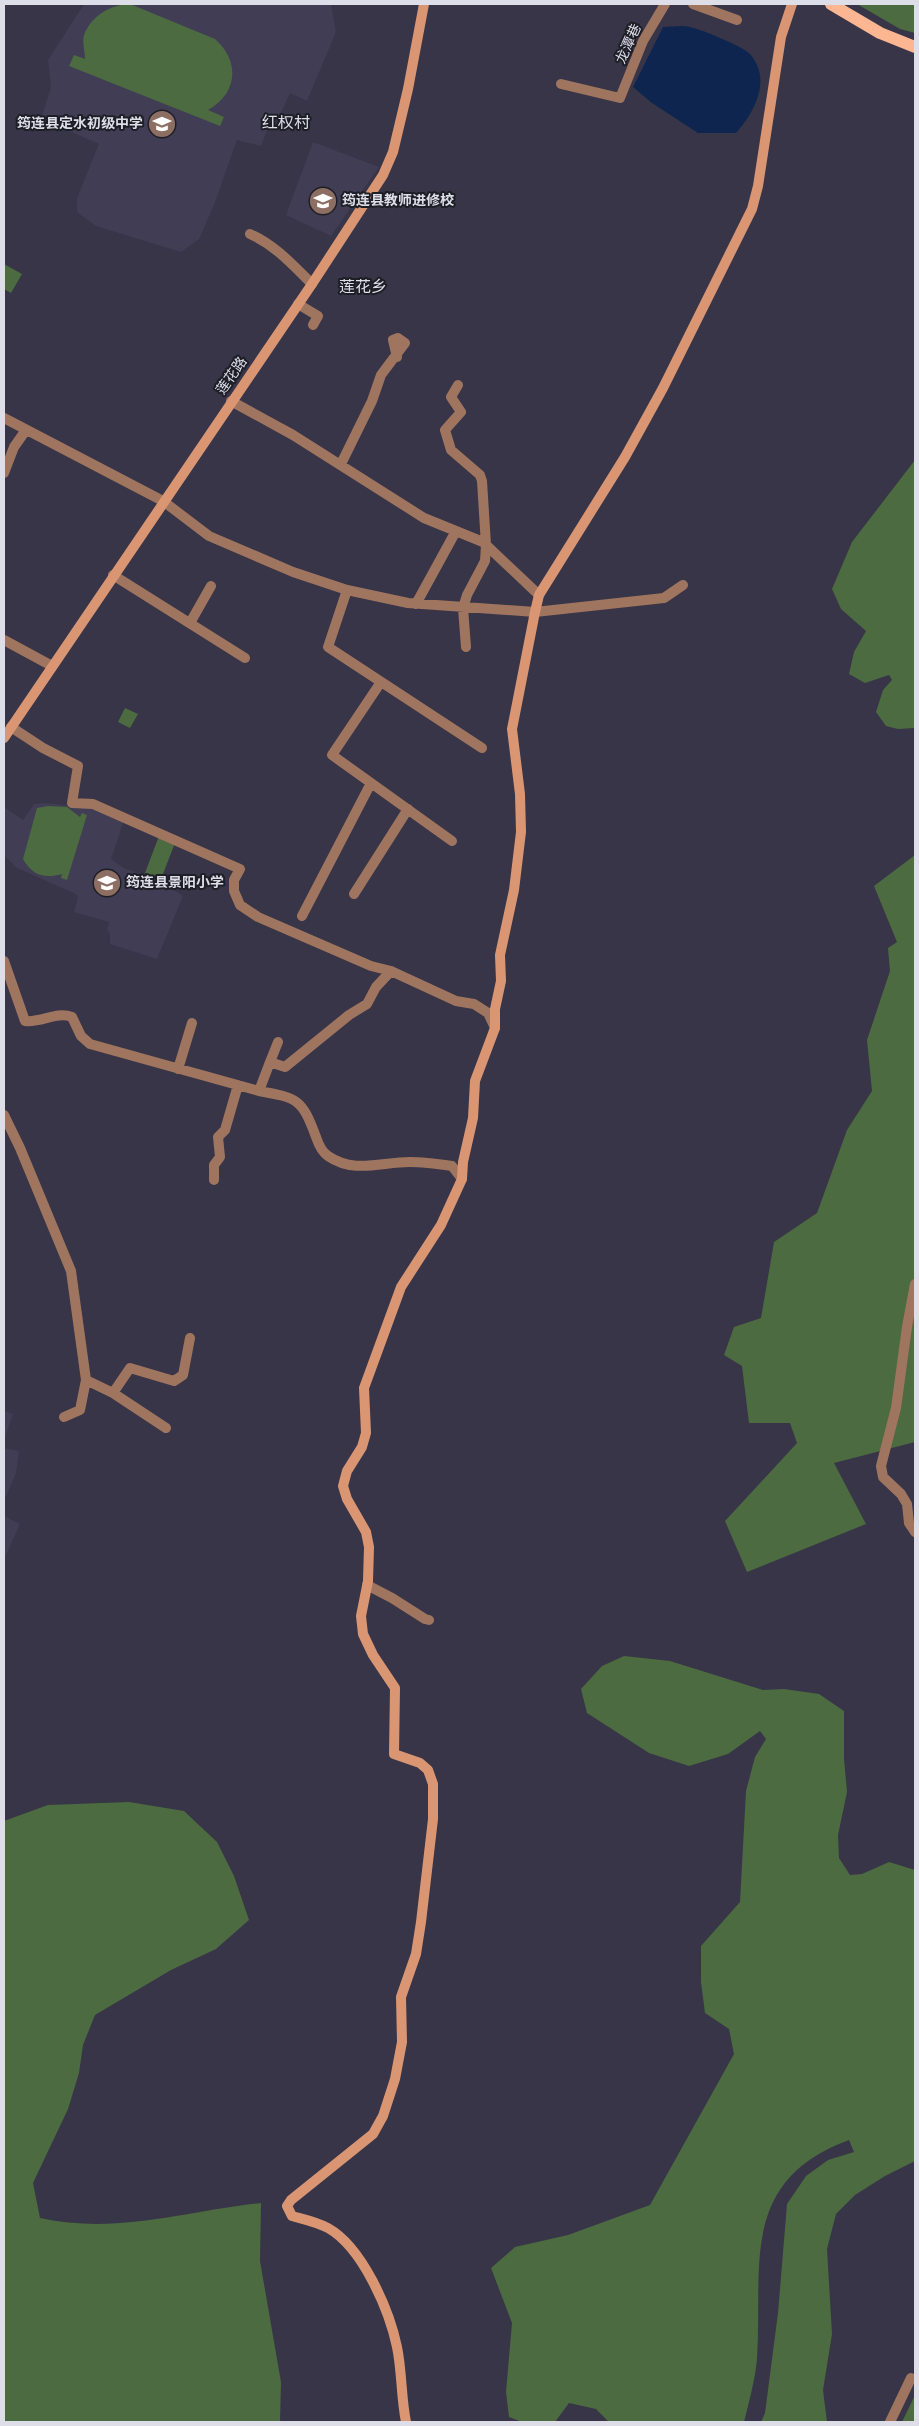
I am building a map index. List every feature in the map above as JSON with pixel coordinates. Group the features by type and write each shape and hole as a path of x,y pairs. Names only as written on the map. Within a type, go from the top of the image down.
{"main road":[{"path":"831,4 880,34 915,47"}],"street":[{"name":"莲花路","path":"4,738 370,196 393,152 408,90 424,4"},
{"name":"龙潭巷","path":"561,84 620,98 643,41 665,4"},
{"path":"693,4 736,20"},
{"path":"406,2422 396,2346 378,2295 360,2259 338,2235 327,2227 292,2216 287,2206 290,2200 373,2134 383,2116 396,2079 402,2042 401,1997 416,1954 433,1819 433,1784 428,1770 420,1764 394,1754 395,1688 373,1654 364,1634 360,1616 367,1585 369,1547 366,1532 347,1499 343,1486 347,1471 362,1447 366,1433 364,1388 401,1287 441,1225 462,1179 463,1162 473,1118 474,1081 495,1028 495,1008 501,981 500,955 514,890 521,832 520,794 512,729 540,595 625,457 663,388 752,209 758,186 782,37 792,4"},
{"path":"250,234 264,240 278,251 312,284"},
{"path":"298,304 318,316 312,325"},
{"path":"340,464 372,401 381,375 397,357"},
{"path":"458,385 451,396 461,412 445,430 451,450 480,475 486,545 485,561 466,595 463,608 466,647"},
{"path":"231,401 340,464 424,518 486,545 540,595"},
{"path":"4,418 163,501 209,536 292,572 348,590 416,604 535,612 664,598 684,585"},
{"path":"4,473 14,447 26,430"},
{"path":"416,604 456,531"},
{"path":"113,575 245,658"},
{"path":"190,623 211,586"},
{"path":"348,590 328,647 482,748"},
{"path":"4,640 52,666"},
{"path":"381,682 332,755 452,841"},
{"path":"11,727 43,748 78,766 72,803 93,804 240,869 234,880 234,892 240,905 258,917 371,966 391,970 456,1001 474,1004 488,1013 495,1028"},
{"path":"302,916 371,783"},
{"path":"354,894 408,809"},
{"path":"4,961 25,1021 35,1022 64,1014 72,1017 81,1036 90,1044 259,1091 282,1095 300,1102 308,1114 318,1142 326,1156 350,1165 369,1168 408,1162 452,1166 462,1179"},
{"path":"270,1062 285,1067 349,1015 367,1004 376,987 391,970"},
{"path":"178,1069 192,1023"},
{"path":"259,1091 278,1042"},
{"path":"214,1180 214,1165 220,1157 218,1137 225,1130 238,1085"},
{"path":"4,1114 71,1271 86,1380 80,1410 64,1418"},
{"path":"915,1284 906,1327 896,1408 881,1466 884,1477 901,1494 907,1504 909,1523 915,1532"},
{"path":"113,1393 130,1368 174,1381 183,1375 190,1338"},
{"path":"86,1380 113,1393 166,1428"},
{"path":"367,1585 392,1598 425,1620 430,1620"},
{"path":"890,2422 911,2378"}],"shaded area":[{"name":"筠连县定水初级中学","path":"84,4 331,4 336,32 307,101 290,93 282,111 268,128 261,146 237,140 214,205 199,239 181,252 96,226 77,212 77,198 99,144 41,119 51,87 48,60"},
{"name":"筠连县教师进修校","path":"313,142 379,167 331,236 286,215"},
{"name":"筠连县景阳小学","path":"46,803 99,809 124,820 111,859 124,868 173,886 172,889 183,896 157,959 110,944 110,934 107,930 109,922 74,912 78,898 76,894 17,868 4,855 4,807 23,820 34,804"},
{"path":"4,1411 13,1414 4,1441"},
{"path":"4,1448 19,1451 16,1473 4,1501"},
{"path":"4,1516 20,1524 5,1557 4,1556"}],"green space":[{"path":"130,4 215,39 223,48 232,67 230,87 218,103 208,110 224,117 220,126 69,66 74,55 85,59 84,35 92,22 102,12 116,6"},
{"path":"857,4 915,4 915,33 900,29"},
{"path":"4,264 22,274 11,293 4,289"},
{"path":"915,460 915,728 898,729 886,726 876,712 883,690 892,680 889,675 865,683 849,674 854,652 866,631 841,609 832,589 852,542"},
{"path":"125,708 138,714 130,728 118,722"},
{"path":"48,806 67,807 80,817 82,813 87,815 67,880 61,878 62,874 44,876 39,874 30,869 23,859 37,808"},
{"path":"159,836 175,843 161,879 145,873"},
{"path":"915,855 915,1442 834,1463 866,1524 747,1572 725,1521 797,1443 790,1423 749,1423 742,1366 724,1355 734,1327 761,1318 774,1242 817,1213 847,1130 872,1091 867,1040 890,971 888,948 897,942 874,886"},
{"path":"624,1656 670,1661 763,1690 784,1689 819,1694 844,1711 844,1759 847,1792 838,1835 839,1858 850,1875 862,1874 889,1862 915,1870 915,2161 885,2176 855,2195 836,2214 827,2249 832,2334 823,2390 827,2422 761,2422 765,2413 778,2313 787,2204 806,2176 828,2160 854,2152 849,2140 813,2157 789,2178 773,2203 764,2230 759,2260 757,2359 744,2422 609,2422 596,2409 569,2403 555,2422 522,2422 509,2417 506,2392 512,2323 491,2268 515,2247 568,2235 650,2205 734,2054 729,2029 705,2013 701,1982 701,1946 740,1902 746,1791 755,1757 766,1739 760,1731 728,1754 689,1766 649,1753 587,1713 581,1689 602,1666"},
{"path":"129,1802 184,1811 217,1842 234,1876 249,1920 216,1949 171,1970 95,2015 83,2045 79,2073 68,2109 33,2183 40,2218 68,2223 124,2223 261,2203 260,2261 281,2382 280,2422 4,2422 4,1821 48,1805"},
{"path":"915,2395 915,2422 902,2422"}],"water":[{"path":"663,27 690,27 731,43 750,54 760,74 760,84 755,105 736,133 698,133 652,103 633,87"}],"place":[{"name":"筠连县定水初级中学","path":"162,124"},
{"name":"筠连县教师进修校","path":"323,201"},
{"name":"筠连县景阳小学","path":"107,883"}],"district":[{"name":"红权村","path":"286,123"},
{"name":"莲花乡","path":"363,287"}]}
